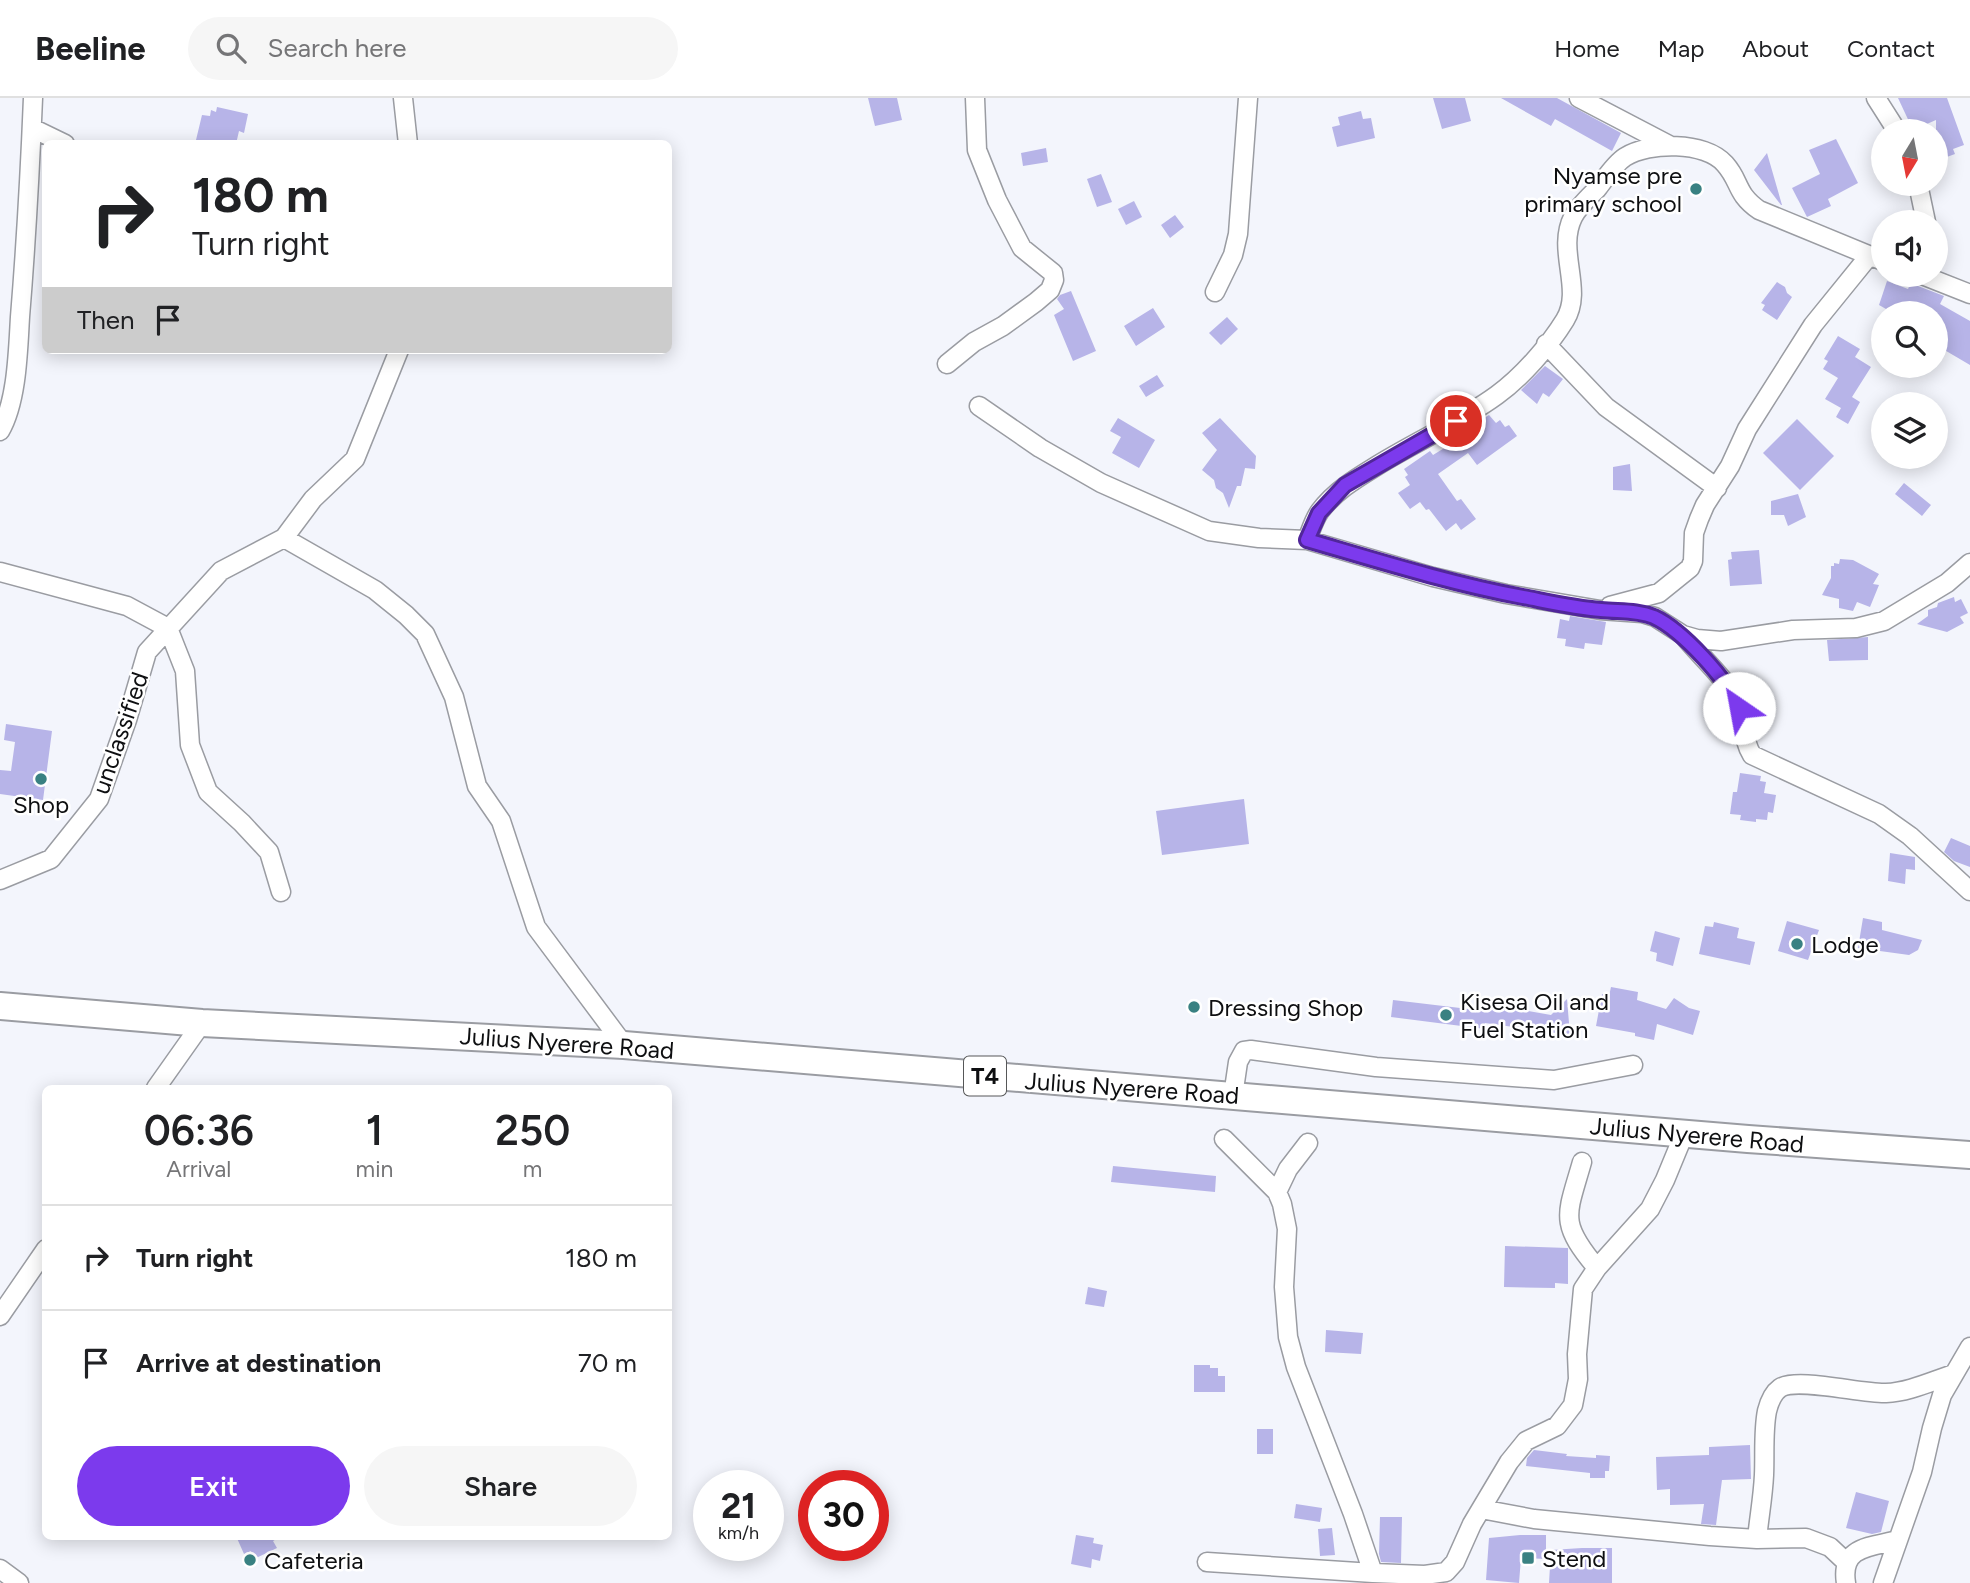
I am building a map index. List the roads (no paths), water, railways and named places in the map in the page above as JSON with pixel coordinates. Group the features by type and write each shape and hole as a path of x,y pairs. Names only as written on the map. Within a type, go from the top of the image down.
{"highway":[{"name":"Julius Nyerere Road","path":"0,1006 202,1023 624,1045 1684,1134 1970,1155"}],"street":[{"path":"0,431 10,408 18,347 29,217 33,98"},
{"path":"403,98 408,140"},
{"path":"947,364 974,342 1003,326 1036,302 1050,290 1054,280 1053,273 1022,248 997,200 977,150 975,98"},
{"path":"1216,292 1233,255 1238,234 1248,98"},
{"path":"1579,98 1669,145 1706,152 1724,162 1745,200 1759,210 1871,256"},
{"path":"1876,98 1889,119"},
{"path":"32,128 57,140"},
{"path":"1307,540 1319,513 1345,485 1470,413 1500,393 1524,372 1571,310 1573,298 1567,264 1567,241 1573,217 1624,157 1669,145"},
{"path":"1600,610 1659,593 1690,568 1699,519 1746,429 1813,325 1871,263"},
{"path":"1948,284 1970,294"},
{"path":"1546,344 1606,407 1717,488"},
{"path":"397,354 355,458 313,499 284,538 375,590 407,615 425,634 454,697 477,786 501,821 536,927 624,1045"},
{"path":"979,406 1040,448 1101,483 1209,531 1259,538 1307,540 1433,577 1506,594 1600,610 1642,613 1655,617 1683,635 1697,639 1721,641 1793,630 1856,628 1884,621 1947,583 1970,563"},
{"name":"unclassified","path":"0,880 51,859 99,799 147,652 221,571 284,538"},
{"path":"0,572 127,606 168,628 185,671 190,745 208,792 243,823 269,852 281,892"},
{"path":"1683,635 1734,695 1752,755 1879,814 1910,836 1970,891"},
{"path":"158,1085 202,1023"},
{"path":"1233,1096 1240,1057 1244,1051 1251,1049 1376,1067 1554,1080 1633,1065"},
{"path":"1206,1562 1373,1573 1393,1578 1446,1572 1459,1556 1472,1524 1509,1462 1526,1441 1557,1426 1573,1405 1578,1380 1577,1354 1583,1289 1597,1268 1650,1209 1684,1134"},
{"path":"1224,1139 1277,1192 1287,1229 1284,1287 1288,1338 1296,1367 1373,1573"},
{"path":"1277,1192 1288,1169 1308,1143"},
{"path":"1583,1162 1567,1213 1571,1230 1581,1249 1597,1268"},
{"path":"0,1316 42,1256"},
{"path":"1883,1583 1922,1472 1942,1395 1970,1347"},
{"path":"1757,1539 1764,1478 1767,1412 1779,1389 1788,1384 1805,1384 1888,1393 1917,1387 1954,1374"},
{"path":"1481,1509 1534,1519 1757,1539 1807,1538 1830,1546 1846,1562 1846,1583"},
{"path":"1846,1562 1858,1550 1898,1540"},
{"path":"0,1569 19,1583"}],"place":[{"name":"Nyamse pre primary school","path":"1696,189"},
{"name":"Shop","path":"41,779"},
{"name":"Lodge","path":"1797,944"},
{"name":"Dressing Shop","path":"1194,1007"},
{"name":"Kisesa Oil and Fuel Station","path":"1446,1015"},
{"name":"Stend","path":"1528,1558"},
{"name":"Cafeteria","path":"250,1560"}]}
